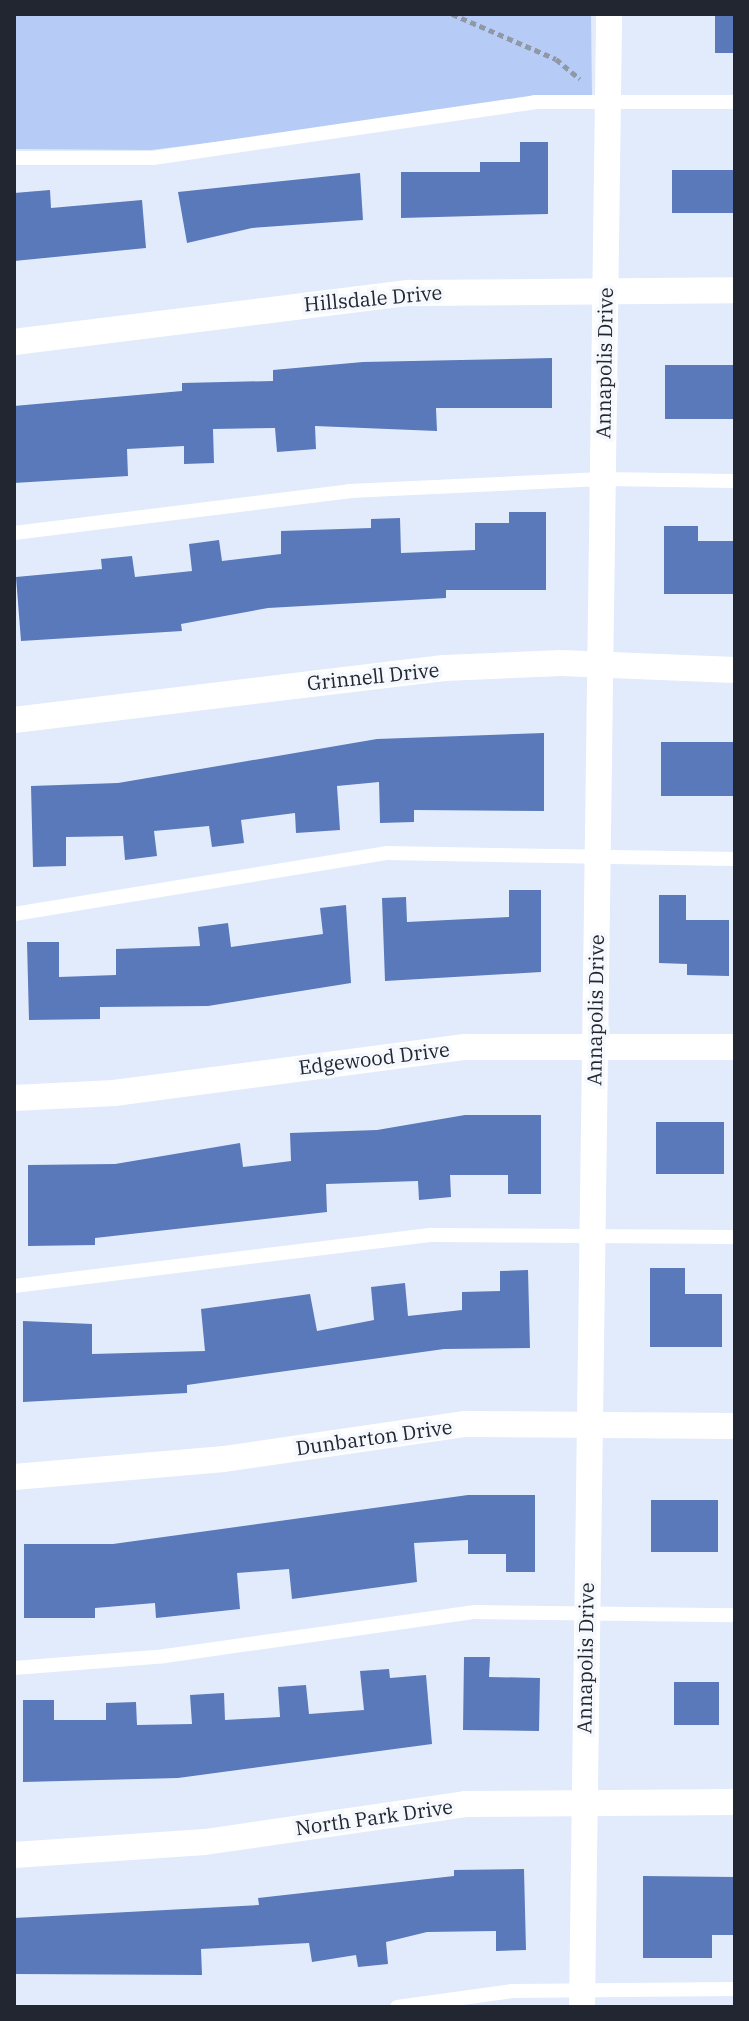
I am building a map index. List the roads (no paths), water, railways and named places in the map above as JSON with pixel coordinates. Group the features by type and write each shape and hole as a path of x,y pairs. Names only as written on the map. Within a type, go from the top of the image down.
{"street":[{"name":"Annapolis Drive","path":"582,1999 609,14"},
{"name":"Hillsdale Drive","path":"14,342 410,293 735,290"},
{"name":"Grinnell Drive","path":"14,720 398,672 599,666 735,670"},
{"name":"Edgewood Drive","path":"14,1098 114,1093 465,1047 735,1047"},
{"name":"Dunbarton Drive","path":"14,1477 224,1459 465,1424 735,1426"},
{"name":"North Park Drive","path":"14,1855 205,1842 465,1804 583,1799 735,1802"}],"lane":[{"path":"14,158 153,158 580,99 735,102"},
{"path":"14,533 349,491 602,479 735,481"},
{"path":"14,914 386,853 735,859"},
{"path":"14,1286 432,1235 735,1237"},
{"path":"14,1668 165,1656 475,1612 735,1615"},
{"path":"397,2007 512,1991 582,1999 735,1989"}]}
